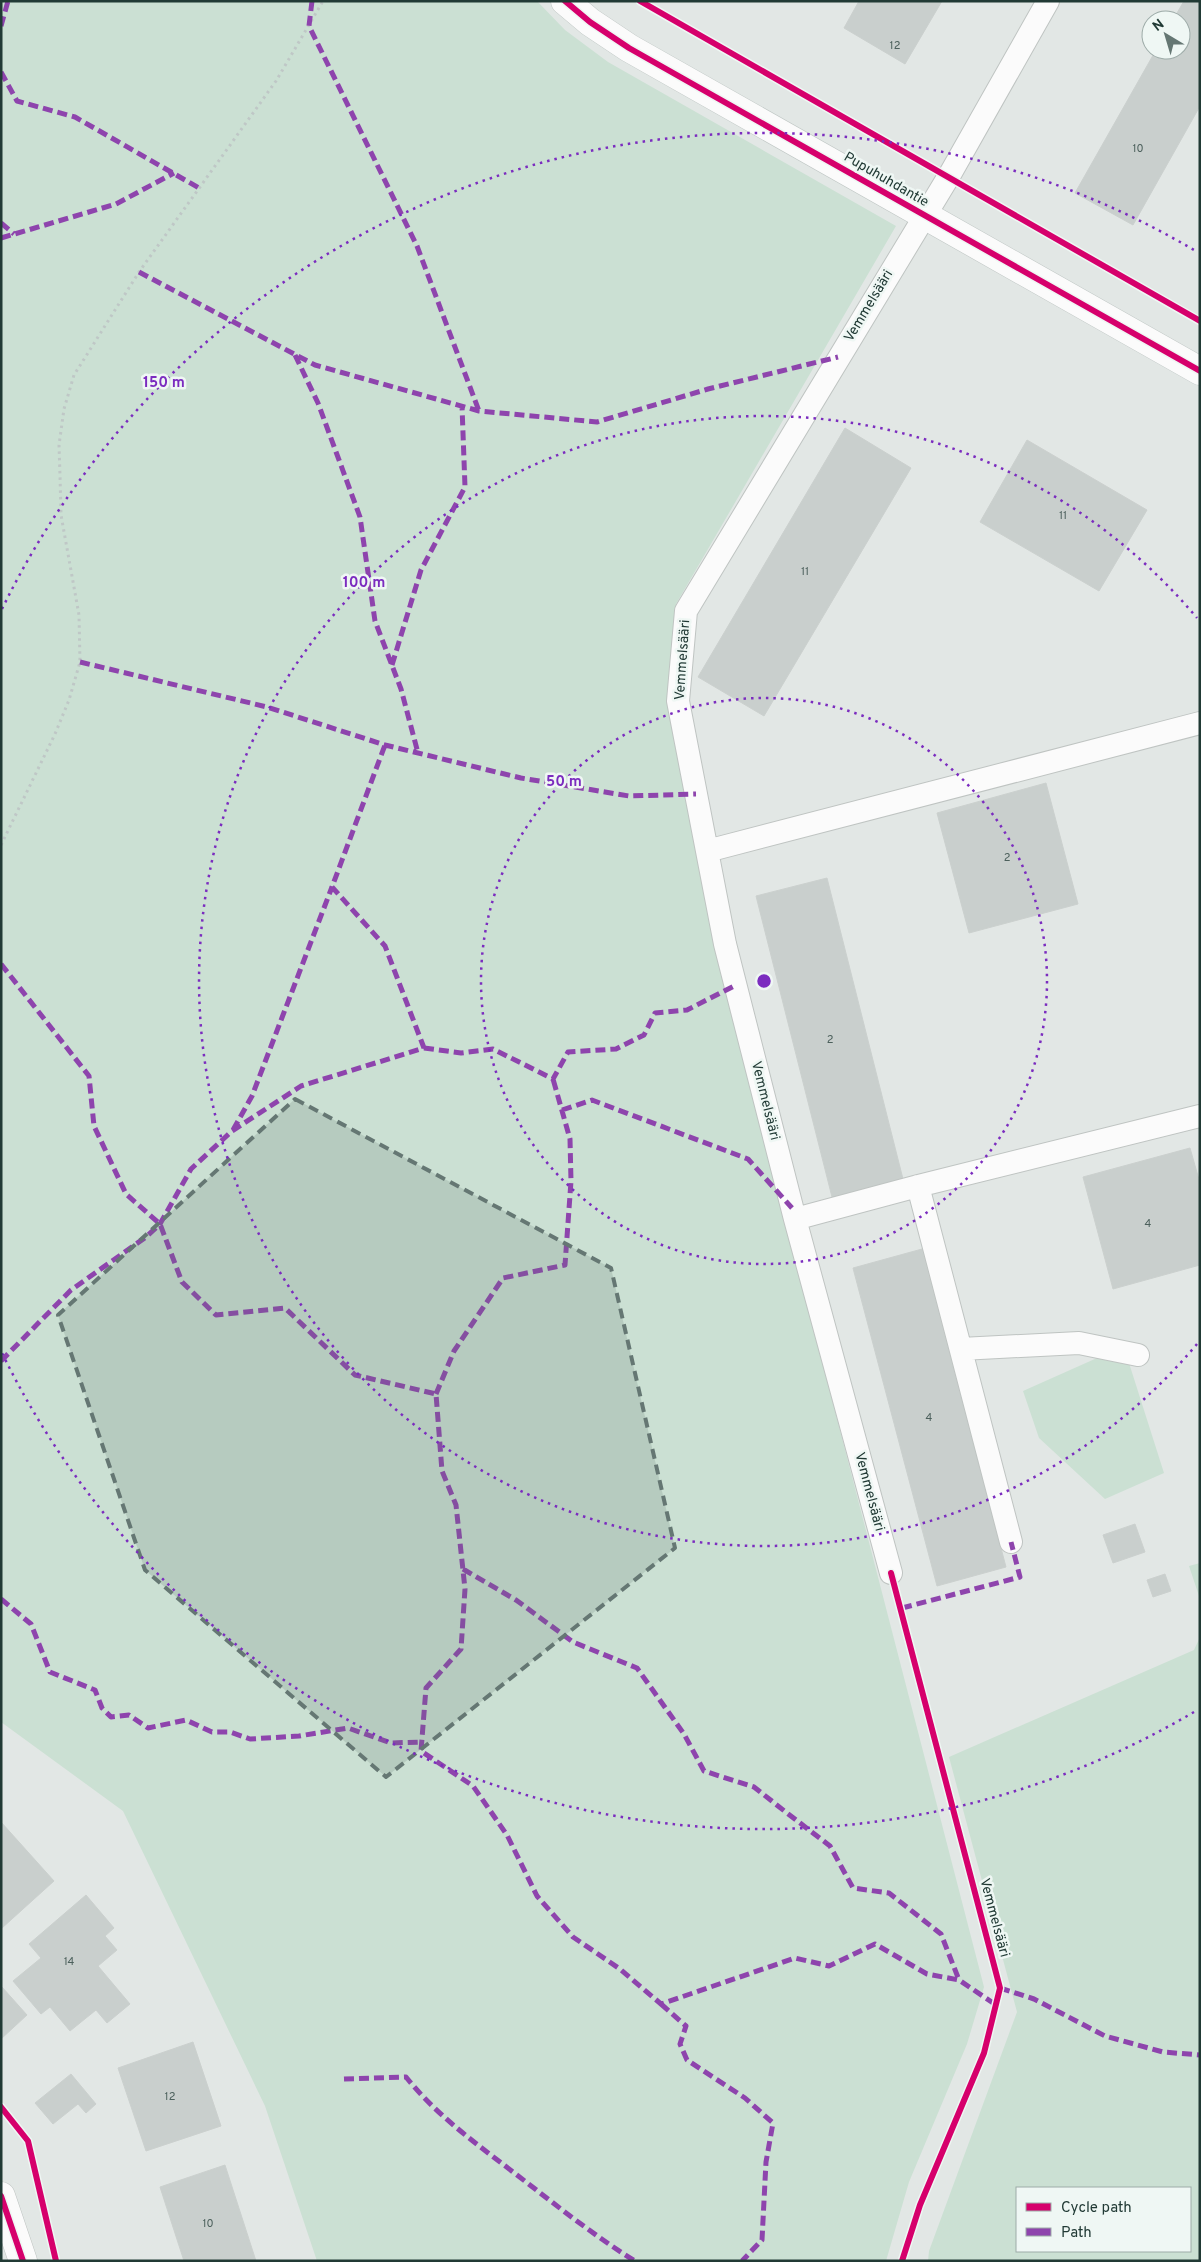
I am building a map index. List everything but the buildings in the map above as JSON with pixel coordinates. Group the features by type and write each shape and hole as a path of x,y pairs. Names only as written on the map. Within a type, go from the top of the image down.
{"street":[{"name":"Pupuhuhdantie","path":"565,1 590,22 629,48 1200,372"},
{"path":"1,2196 23,2261"}],"lane":[{"name":"Vemmelsääri","path":"891,1573 795,1219 725,944 678,701 686,610 925,216 1048,1"},
{"path":"707,851 1200,723"},
{"path":"795,1219 918,1186 1200,1116"},
{"path":"918,1186 1011,1542"},
{"path":"960,1349 1079,1343 1138,1355"}],"path":[{"path":"1,845 70,700 80,662 79,615 61,515 59,445 64,409 74,375 139,272 276,81 323,1"}],"highlighted area":[{"path":"295,1099 611,1268 675,1548 386,1777 145,1570 58,1315"}],"green space":[{"path":"1,1 537,1 565,30 608,62 896,226 676,604 668,703 713,939 984,1987 967,2044 909,2182 886,2261 317,2261 265,2106 123,1811 1,1722"},
{"path":"1097,1358 1129,1363 1164,1473 1105,1499 1039,1438 1023,1391"},
{"path":"1200,1563 1200,1599 1189,1566"},
{"path":"1200,1637 1200,2261 928,2261 929,2251 1017,2012 949,1757 1194,1650"}],"marked path":[{"path":"1,26 8,1"},
{"path":"312,1 309,26 417,246 479,411"},
{"path":"1,72 17,101 75,117 199,188"},
{"path":"1,238 116,204 174,173"},
{"path":"1,223 14,234"},
{"path":"139,272 315,365 479,411 597,422 708,389 838,357"},
{"path":"295,355 318,403 360,517 375,621 401,689 418,753"},
{"path":"392,665 421,570 465,487 462,406"},
{"path":"80,662 267,707 385,745 521,778 629,796 696,794"},
{"path":"1,1361 71,1290 146,1237 160,1224 191,1169 232,1131 301,1086 424,1048 385,946 332,887 385,745"},
{"path":"233,1130 252,1096 332,887"},
{"path":"1,964 89,1076 94,1126 126,1194 160,1224 182,1282 216,1315 285,1308 355,1375 436,1394 442,1471 456,1505 465,1589 461,1649 426,1688 421,1751 473,1786 507,1835 537,1896 573,1937 620,1969 661,2004 795,1958 829,1966 875,1944 927,1974 959,1980 996,2005"},
{"path":"424,1048 461,1053 493,1049 553,1079 568,1052 616,1049 644,1035 655,1013 687,1010 736,985"},
{"path":"436,1394 454,1351 503,1278 565,1265 571,1181 570,1139 553,1079"},
{"path":"562,1110 592,1100 748,1159 792,1208"},
{"path":"902,1608 1020,1577 1011,1542"},
{"path":"463,1569 516,1600 573,1642 637,1668 684,1734 704,1771 754,1787 830,1846 853,1888 889,1893 941,1934 959,1980"},
{"path":"1,1599 31,1624 50,1672 95,1690 102,1708 111,1717 129,1715 148,1728 186,1720 212,1732 230,1732 250,1739 299,1736 348,1728 391,1743 422,1742"},
{"path":"1000,1988 1034,1999 1105,2036 1163,2052 1200,2055"},
{"path":"661,2004 686,2026 680,2044 687,2060 745,2098 773,2123 766,2162 762,2240 742,2261"},
{"path":"344,2079 406,2077 431,2105 473,2141 575,2220 635,2261"}],"cycle path":[{"path":"565,1 590,22 629,48 1200,371"},
{"path":"640,1 1200,321"},
{"path":"891,1573 1000,1988 984,2053 920,2205 902,2261"},
{"path":"1,2107 28,2141 56,2261"},
{"path":"1,2196 23,2261"}]}
